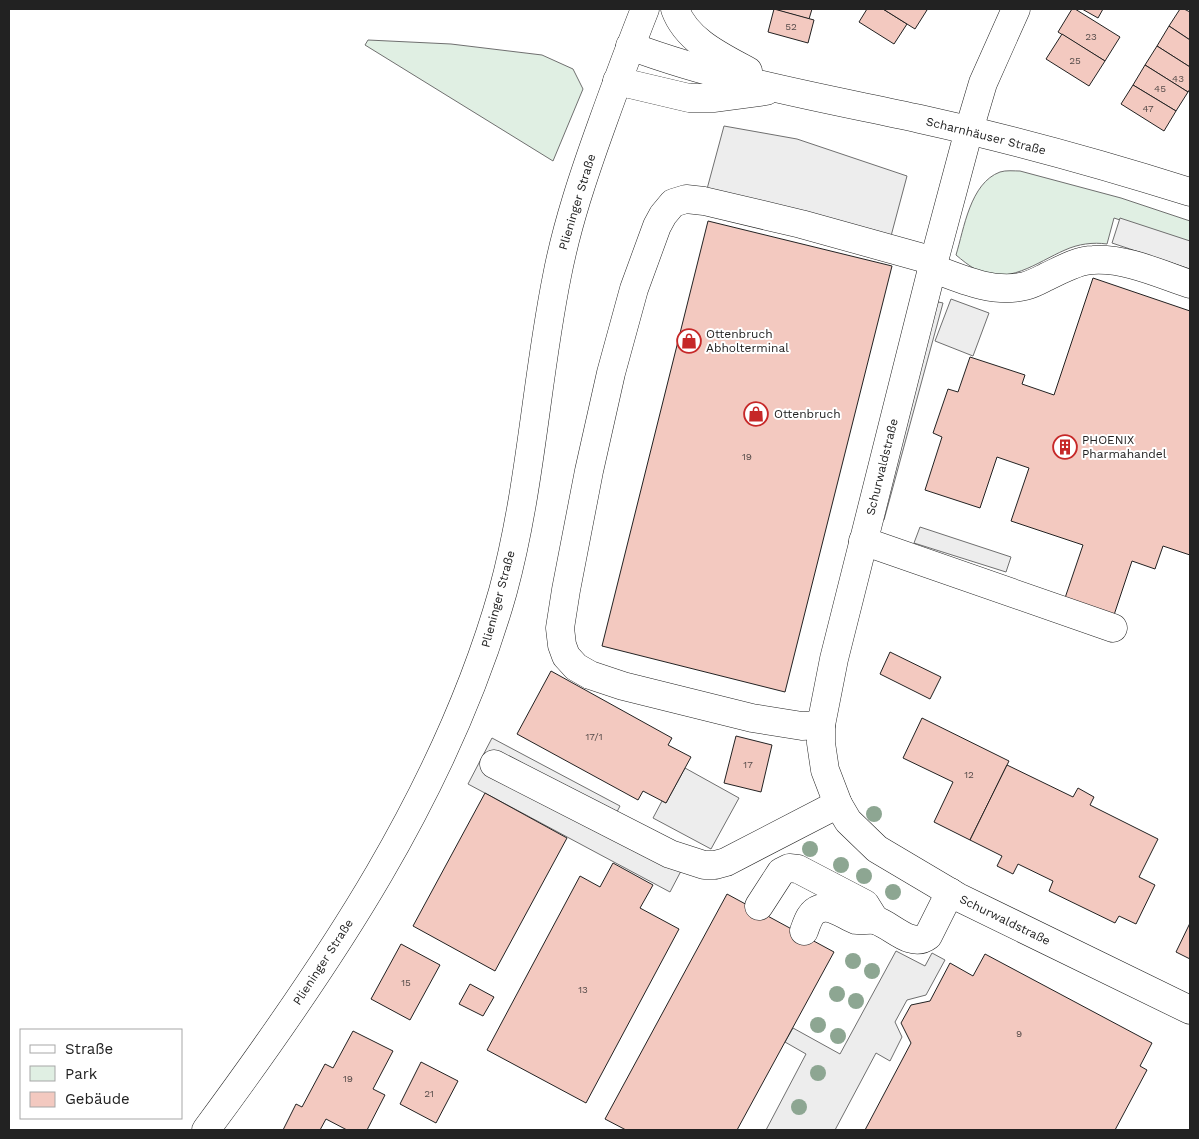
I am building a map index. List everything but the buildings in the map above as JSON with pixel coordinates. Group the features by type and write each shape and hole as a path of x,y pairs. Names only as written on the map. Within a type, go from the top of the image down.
{"street":[{"name":"Plieninger Straße","path":"206,1130 303,994 390,855 438,765 473,683 504,587 514,539 563,245 579,190 617,81 645,9"},
{"name":"Scharnhäuser Straße","path":"675,9 680,21 700,42 780,89"},
{"name":"Schurwaldstraße","path":"1016,9 983,83 933,264 834,659 821,725 821,744 826,770 838,804 848,821 877,849 950,892 1190,1010"},
{"name":"Scharnhäuser Straße","path":"630,46 681,64 780,89 1014,141 1190,192"},
{"name":"Scharnhäuser Straße","path":"617,81 689,98 715,98 780,89"},
{"path":"821,725 802,726 752,718 623,686 590,675 576,667 566,656 562,645 560,628 566,590 589,471 612,373 634,289 657,226 663,215 673,204 686,199 704,201 801,224 933,264 971,282 1006,289 1026,286 1075,264 1092,260 1111,260 1132,265 1190,284"},
{"path":"863,541 1113,628"},
{"path":"494,764 670,854 704,865 726,862 838,804"},
{"path":"759,906 780,872 789,868 798,869 865,904 875,920"},
{"path":"809,933 822,919 836,911 857,920 875,920 914,940 922,940 928,936 950,892"}],"green space":[{"path":"368,40 451,44 542,55 573,69 583,89 553,161 365,45"},
{"path":"1020,171 1121,198 1190,221 1190,243 1114,218 1107,244 1091,243 1075,246 1022,271 1010,274 987,274 975,269 956,255 975,196 990,178 1000,172"}],"shaded area":[{"path":"724,126 797,139 907,176 891,236 707,189"},
{"path":"1120,218 1190,241 1190,269 1112,243"},
{"path":"951,299 989,313 973,356 935,341"},
{"path":"934,301 943,303 884,520 875,518"},
{"path":"920,527 1011,557 1006,572 914,543"},
{"path":"492,738 620,806 607,831 681,871 670,892 468,784"},
{"path":"685,768 739,798 711,849 653,818 662,801 666,803"},
{"path":"896,951 925,966 932,953 945,960 926,995 907,1000 895,1022 902,1037 890,1061 876,1053 835,1130 766,1130 806,1054 785,1042 793,1028 840,1054"}],"place":[{"name":"Ottenbruch Abholterminal","path":"689,341"},
{"name":"Ottenbruch","path":"756,414"},
{"name":"PHOENIX Pharmahandel","path":"1065,447"}]}
